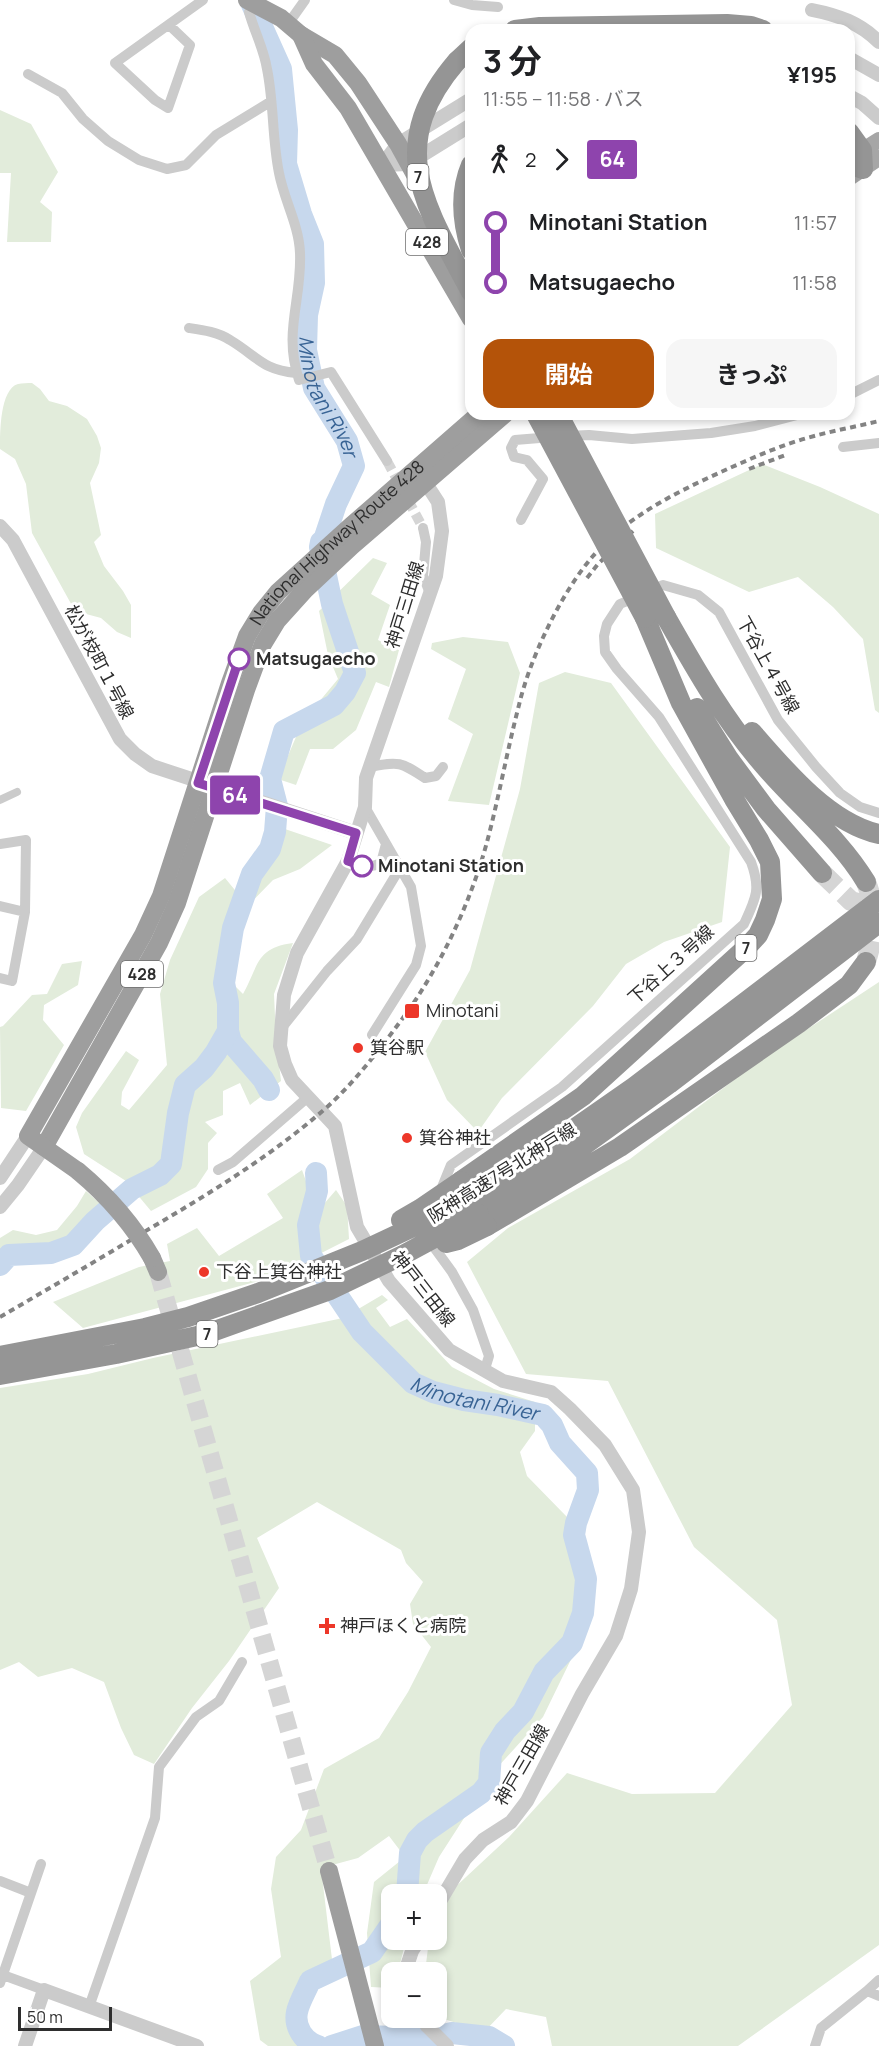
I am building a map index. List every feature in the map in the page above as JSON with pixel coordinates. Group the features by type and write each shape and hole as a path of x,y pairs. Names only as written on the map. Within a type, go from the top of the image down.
{"highway":[{"name":"428","path":"255,5 280,18 294,30 335,55 358,83 398,144 465,264"},
{"name":"428","path":"294,30 314,64 348,108 465,309"},
{"name":"7","path":"465,56 434,90 426,107 417,140 416,156 417,172 426,206 465,281"},
{"path":"465,184 463,201 465,224"},
{"name":"National Highway Route 428","path":"44,1148 159,943 177,903 206,785 247,636 279,592 304,568 472,420"},
{"name":"National Highway Route 428","path":"28,1136 143,935 246,690 263,644 277,621 305,590 352,546 498,420"},
{"name":"7","path":"539,420 654,621 729,759 766,809 822,873"},
{"name":"7","path":"0,1356 145,1328 188,1317 305,1274 420,1209 475,1204 583,1096 747,947 765,920 772,898 770,862 681,703 654,621 561,420"},
{"name":"7","path":"654,621 692,657 735,712 790,773 823,804 848,823 879,834"},
{"name":"7","path":"654,621 768,771 841,846 866,882"},
{"name":"阪神高速7号北神戸線","path":"0,1375 116,1354 206,1334 330,1290 403,1255 475,1204 558,1140 634,1087 879,900"},
{"name":"阪神高速7号北神戸線","path":"475,1204 575,1152 879,923"},
{"path":"475,1204 620,1148 799,1023 849,985 866,962"},
{"path":"28,1136 106,1194 138,1234 155,1265"},
{"path":"329,1871 375,2046"}],"main road":[{"path":"858,163 879,140"}],"street":[{"path":"169,25 190,45 168,108 155,100 115,63 203,0"},
{"path":"294,30 305,0"},
{"path":"454,0 472,5 498,7"},
{"path":"255,5 267,69 279,175 292,215 300,251 299,285 291,336 300,376"},
{"path":"812,5 854,24"},
{"path":"855,25 870,33 879,42"},
{"path":"855,61 879,75"},
{"path":"28,74 62,93 83,119 108,141 139,160 167,169 186,165 216,135 270,102"},
{"path":"855,99 879,118"},
{"path":"382,165 398,144 465,103"},
{"path":"382,165 408,164 465,129"},
{"path":"189,328 214,332 229,339 263,365 281,372 300,376 331,372 387,461"},
{"path":"855,392 879,380"},
{"path":"547,420 608,531"},
{"path":"521,520 543,479 526,460 514,457 511,448 515,440 589,435 632,439 711,433 778,420"},
{"path":"843,447 879,443"},
{"name":"神戸三田線","path":"425,482 438,502 442,531 436,576 366,778 365,807 348,861 297,953 284,995 280,1046 292,1080 335,1126 357,1227 389,1281 449,1350 503,1381 551,1392 605,1445 633,1491 639,1532 631,1589 616,1636 582,1694 526,1801 511,1822 483,1840 465,1859 447,1889"},
{"name":"松が枝町１号線","path":"0,526 13,540 120,739 135,754 152,766 356,833"},
{"path":"423,528 426,542 423,576 430,593"},
{"path":"620,554 642,595"},
{"name":"下谷上４号線","path":"642,595 663,585 698,595 719,612 778,720 840,793 860,807 879,813"},
{"name":"下谷上３号線","path":"485,1370 489,1356 473,1310 452,1272 424,1233 451,1165 562,1086 744,924 755,900 757,880 751,862 659,717 605,652 604,636 607,624 620,604 642,595"},
{"path":"370,767 393,762 408,766 425,778 436,776 443,767"},
{"path":"0,800 17,792"},
{"path":"365,807 411,887 421,946 417,965 372,1035"},
{"path":"0,844 26,840 25,912 12,981 0,978"},
{"path":"348,861 362,866 374,866 381,863 386,843"},
{"path":"281,1030 327,971 357,939 400,868"},
{"path":"0,906 25,912"},
{"path":"218,1170 233,1162 308,1098"},
{"path":"0,1178 28,1136"},
{"path":"0,1207 44,1148"},
{"path":"89,2007 155,1818 159,1767 196,1717 219,1701 242,1662"},
{"path":"41,1864 1,1977 44,1990 197,2046"},
{"path":"0,1881 31,1893"},
{"path":"815,2046 821,2028 879,1980"},
{"path":"25,2046 44,1990"},
{"path":"867,1991 879,1996"},
{"path":"430,2028 446,2045"}],"green space":[{"path":"0,110 31,124 58,172 40,202 52,212 51,242 7,242 11,173 0,173"},
{"path":"32,383 49,401 67,406 87,419 97,436 101,448 99,463 90,483 101,535 94,542 104,566 131,605 131,638 117,632 101,618 75,611 32,533 26,484 15,459 0,449 0,432 4,402 8,394 18,384"},
{"path":"762,464 879,514 879,713 875,710 863,639 833,607 798,577 749,592 656,548 655,514"},
{"path":"373,558 387,563 371,594 390,605 378,640 399,650 389,687 376,682 356,730 333,749 310,749 296,785 278,779 296,737 290,720 318,703 338,679 328,655 319,611"},
{"path":"463,637 508,642 520,673 489,805 448,801 473,734 448,719 466,669 431,649 432,643"},
{"path":"565,672 611,683 730,847 722,922 664,942 626,964 593,1006 502,1098 478,1132 447,1100 425,1052 470,970 520,789 539,683"},
{"path":"282,828 332,845 300,869 273,880 224,930 217,968 243,994 265,954 281,945 293,943 274,994 281,1081 250,1105 240,1083 223,1091 223,1115 205,1122 217,1133 208,1143 208,1169 196,1187 151,1211 126,1181 84,1154 76,1127 82,1113 126,1051 139,1060 122,1092 121,1105 129,1110 167,1065 160,994 170,960 199,897 225,878 239,895 266,865 280,838"},
{"path":"82,961 78,985 44,1005 43,1020 64,1045 26,1111 1,1108 0,1027 32,995 47,994 62,964"},
{"path":"879,982 879,1945 738,2046 552,2046 546,2017 506,2009 484,2032 447,2020 447,1962 426,1962 428,1950 447,1950 447,1895 509,1837 567,1773 632,1794 715,1793 792,1705 777,1620 694,1547 608,1381 526,1374 467,1262 508,1228 630,1159 759,1061"},
{"path":"302,1170 317,1212 336,1190 347,1206 349,1239 274,1277 83,1328 53,1302 139,1267 170,1261 167,1244 197,1228 219,1256 283,1218 267,1194"},
{"path":"86,1191 105,1208 71,1240 50,1249 9,1251 0,1261 0,1238 13,1230 36,1235 57,1230"},
{"path":"382,1295 388,1300 376,1308 390,1327 407,1319 452,1367 494,1389 535,1402 535,1431 520,1452 527,1476 567,1517 578,1574 578,1645 543,1717 495,1770 439,1857 427,1884 381,1884 381,1950 404,1950 400,1962 381,1962 381,1988 371,1987 367,1933 374,1882 405,1857 389,1836 358,1858 321,1868 334,1976 302,1986 306,2046 268,2046 260,2040 250,1981 281,1957 271,1889 276,1857 301,1830 324,1769 379,1738 408,1692 431,1647 413,1624 410,1604 423,1582 406,1563 401,1550 317,1502 257,1538 279,1588 154,1764 134,1755 104,1682 72,1668 38,1677 19,1662 0,1670 0,1388 88,1374 343,1318"}],"waterway":[{"name":"Minotani River","path":"250,0 281,69 287,130 286,164 313,244 314,283 307,315 306,350 314,388 347,441 354,466 336,504 320,547 332,604 355,673 345,692 334,705 284,731 270,779 277,806 275,832 270,849 252,874 233,928 224,983 231,1042 263,1079 269,1090"},
{"path":"0,1265 9,1255 51,1253 73,1245 95,1221 132,1189 160,1175 171,1164 178,1113 185,1085 204,1068 228,1031"},
{"name":"Minotani River","path":"316,1173 317,1191 308,1225 311,1256 362,1332 413,1383 433,1392 464,1400 543,1415 552,1425 560,1443 587,1473 588,1490 574,1535 586,1579 583,1613 572,1643 544,1672 523,1712 505,1731 491,1753 489,1783 481,1793 417,1840 410,1853 408,1884"},
{"name":"Minotani River","path":"318,2046 304,2037 296,2018 310,1981 372,1952 381,1939"},
{"name":"Minotani River","path":"332,2046 363,2036 430,2038 452,2033 489,2037 504,2046"}],"tunnel":[{"path":"387,461 423,528"},
{"path":"822,873 851,901 879,909"},
{"path":"866,882 874,912 866,962"},
{"path":"158,1272 329,1871"}],"railway":[{"path":"0,1317 238,1175 326,1108 359,1074 379,1049 421,992 455,930 473,886 487,842 515,722 531,667 548,627 569,588 607,541 623,527 658,504 732,467 798,441 879,421"},
{"path":"749,469 788,454"},
{"path":"587,578 598,564 633,531"}],"bus line":[{"name":"64","path":"239,659 198,783 356,833 348,861 362,866"}],"place":[{"name":"Matsugaecho","path":"239,659"},
{"name":"Minotani Station","path":"362,866"},
{"name":"Minotani","path":"412,1011"},
{"name":"箕谷駅","path":"358,1048"},
{"name":"箕谷神社","path":"407,1138"},
{"name":"下谷上箕谷神社","path":"204,1272"},
{"name":"神戸ほくと病院","path":"327,1626"}]}
